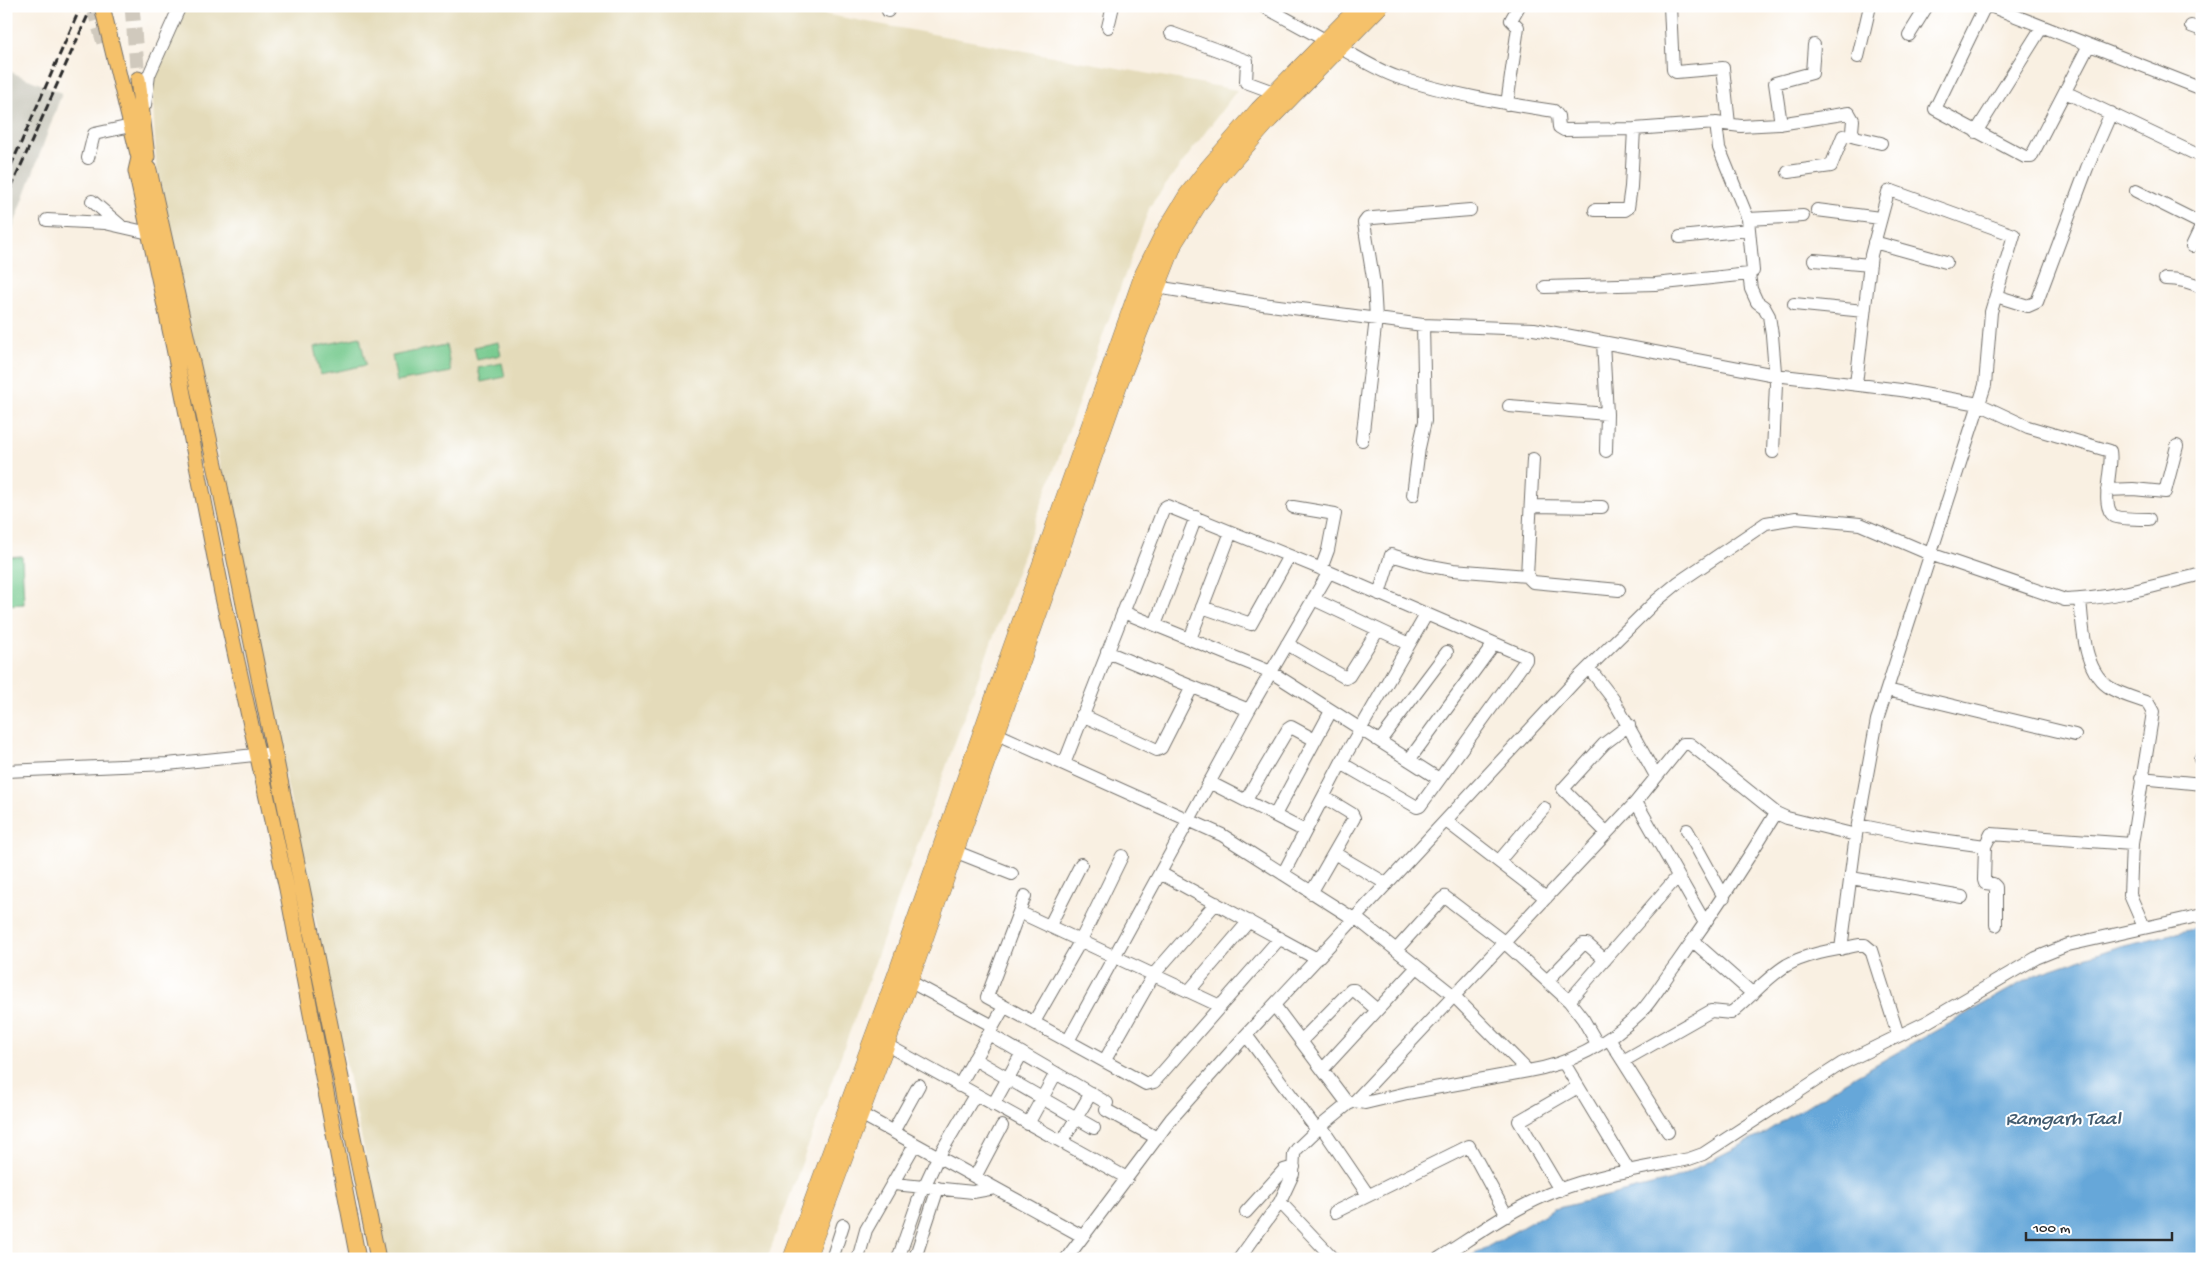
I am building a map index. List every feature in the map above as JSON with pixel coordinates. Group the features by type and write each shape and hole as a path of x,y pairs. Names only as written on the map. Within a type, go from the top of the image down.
{"highway":[{"path":"806,1259 909,981 1119,382 1174,242 1199,202 1218,177 1333,44 1361,6"},
{"path":"792,1259 896,977 1144,274 1162,236 1188,195 1208,169 1276,93 1379,6"}],"main road":[{"path":"102,6 220,487 378,1259"},
{"path":"130,125 138,79"},
{"path":"141,164 149,233 174,348 222,593 259,755 358,1259"}],"street":[{"path":"88,158 94,134 130,125 148,75 180,6"},
{"path":"1108,28 1113,6"},
{"path":"1263,6 1366,63 1396,76 1507,104 1554,111 1558,116 1559,127 1564,130 1634,129 1716,123 1748,126 1781,124 1849,113 1854,120 1853,134"},
{"path":"1507,104 1518,27 1511,20 1518,6"},
{"path":"1670,6 1672,70 1676,72 1723,68 1730,124"},
{"path":"1858,58 1870,6"},
{"path":"1909,35 1926,6"},
{"path":"1985,6 1935,107 1937,111 2028,158 2089,45"},
{"path":"1990,6 2202,89"},
{"path":"1976,132 2042,27"},
{"path":"1171,33 1247,61 1246,82 1276,93"},
{"path":"1781,124 1775,83 1812,73 1814,45"},
{"path":"2065,92 2202,157"},
{"path":"1996,296 2028,306 2037,302 2087,168 2110,113"},
{"path":"1545,287 1655,284 1749,274 1754,269 1748,225 1719,148 1716,123"},
{"path":"1595,210 1625,210 1628,208 1634,129"},
{"path":"1788,172 1831,166 1843,136 1853,134 1858,138 1881,143"},
{"path":"1841,949 1857,830 1877,720 1985,385 1991,312 2014,236 1890,190 1874,242 1856,384"},
{"path":"2136,191 2202,224 2192,246"},
{"path":"92,201 122,226"},
{"path":"1362,440 1376,318 1374,284 1364,223 1367,219 1470,210"},
{"path":"1817,210 1880,218"},
{"path":"1680,237 1803,216"},
{"path":"47,220 106,223 149,233"},
{"path":"1874,242 1946,262"},
{"path":"1814,260 1870,265"},
{"path":"1749,274 1750,289 1769,316 1772,335 1776,414 1773,452"},
{"path":"2165,279 2176,279 2193,283 2202,288"},
{"path":"1156,287 1263,304 1423,324 1534,329 1775,375 1901,390 1979,404 2028,427 2110,451 2106,490 2113,516 2149,519"},
{"path":"1794,304 1864,311"},
{"path":"1413,495 1419,448 1425,421 1423,324"},
{"path":"1603,342 1607,414 1606,450"},
{"path":"1509,406 1607,414"},
{"path":"2106,490 2133,489 2165,492 2177,446"},
{"path":"1527,576 1533,459"},
{"path":"1064,764 1164,508 1169,506 1526,658 1420,806 1417,807 1341,763"},
{"path":"1531,506 1602,507"},
{"path":"1068,1041 1249,710 1313,599 1325,571 1335,514 1293,507"},
{"path":"1155,625 1196,517"},
{"path":"1066,1259 1157,1138 1246,1035 1589,668 1656,601 1679,582 1766,523 1796,518 1860,524 1930,554 2065,600 2124,593 2202,574"},
{"path":"1190,639 1232,532"},
{"path":"1379,594 1391,555 1425,565 1454,570 1527,576 1533,582 1619,590"},
{"path":"1202,607 1251,624 1289,556"},
{"path":"1313,599 1409,644"},
{"path":"2080,599 2086,646 2091,665 2101,680 2111,688 2148,703 2152,707 2153,712 2132,844 2130,895 2144,927"},
{"path":"1123,612 1271,672 1439,779"},
{"path":"1283,874 1341,763 1426,615"},
{"path":"1288,644 1346,678 1378,630"},
{"path":"1409,760 1494,644"},
{"path":"1107,652 1249,710"},
{"path":"1380,741 1447,652"},
{"path":"1589,668 1604,685 1629,725 1656,776"},
{"path":"1082,715 1158,750 1161,748 1192,687"},
{"path":"1888,690 2075,735"},
{"path":"1275,815 1331,711"},
{"path":"1607,833 1563,789 1604,744 1629,725"},
{"path":"1246,800 1288,729 1291,727 1316,740"},
{"path":"997,734 1222,835 1312,893 1355,918 1454,996 1528,1071"},
{"path":"1238,1259 1280,1202 1294,1168 1294,1154 1297,1149 1319,1128 1352,1102 1454,996 1636,802 1683,744 1688,743 1776,813 1788,818 1857,830 1985,846"},
{"path":"6,771 167,764 275,753"},
{"path":"2141,778 2202,784"},
{"path":"1210,782 1305,831"},
{"path":"1312,893 1354,816 1324,797"},
{"path":"1636,802 1705,924"},
{"path":"1499,861 1544,808"},
{"path":"1274,1005 1323,1069 1352,1102 1365,1103 1407,1093 1528,1071 1564,1062 1604,1042 1642,1011 1724,897 1776,813"},
{"path":"1446,821 1546,898"},
{"path":"1687,830 1724,897"},
{"path":"1996,926 1996,887 1993,884 1985,883 1984,880 1985,846 1991,834 2132,844"},
{"path":"954,852 1012,874"},
{"path":"1334,853 1387,884"},
{"path":"1034,1022 1081,940 1122,856"},
{"path":"1050,925 1081,864"},
{"path":"1160,873 1317,959"},
{"path":"1569,1001 1678,876"},
{"path":"1851,878 1962,897"},
{"path":"1025,896 987,994 988,998 1146,1084 1152,1084 1280,938"},
{"path":"1396,950 1445,898 1504,942 1569,1001 1583,1019 1623,1061 1668,1132"},
{"path":"1105,1060 1154,974 1216,903"},
{"path":"1019,912 1220,1006"},
{"path":"1438,1259 1489,1226 1530,1203 1560,1190 1578,1183 1690,1159 1703,1154 1841,1064 1927,1022 2014,970 2052,950 2202,915"},
{"path":"1189,991 1249,921"},
{"path":"1693,941 1753,994"},
{"path":"1547,981 1583,944 1587,944 1605,960"},
{"path":"1623,1061 1711,1011 1730,1013 1789,964 1821,953 1865,945 1871,950 1898,1035"},
{"path":"1323,1069 1417,967"},
{"path":"909,981 991,1030 1022,1053 1091,1093 1107,1106 1157,1138"},
{"path":"1301,1041 1351,990 1354,990 1377,1010"},
{"path":"959,1086 1004,1006"},
{"path":"1246,1035 1319,1128 1368,1195"},
{"path":"885,1044 1127,1178"},
{"path":"993,1105 1022,1053"},
{"path":"974,1059 1094,1128"},
{"path":"1564,1062 1629,1171"},
{"path":"1028,1124 1056,1073"},
{"path":"893,1132 920,1085"},
{"path":"1560,1190 1519,1121 1578,1087"},
{"path":"1062,1142 1091,1093"},
{"path":"898,1259 924,1187 938,1157 975,1095"},
{"path":"859,1113 1082,1236"},
{"path":"975,1177 1002,1126"},
{"path":"858,1259 866,1230 894,1184 915,1144"},
{"path":"1335,1212 1469,1146 1504,1218"},
{"path":"1246,1212 1284,1170 1294,1168"},
{"path":"894,1184 973,1192 996,1188"},
{"path":"917,1259 916,1255 938,1188"},
{"path":"1280,1202 1334,1259"},
{"path":"832,1259 843,1225"}],"shaded area":[{"path":"179,6 780,6 1237,90 1150,206 767,1259 387,1259 156,164 152,84"},
{"path":"6,70 62,93 6,247"}],"green space":[{"path":"360,337 366,365 320,375 314,347"},
{"path":"498,342 501,355 477,360 474,347"},
{"path":"446,345 451,372 397,382 392,356"},
{"path":"502,363 505,377 481,382 478,368"},
{"path":"22,556 24,604 6,605 6,557"}],"water":[{"name":"Ramgarh Taal","path":"2202,927 2202,1259 1466,1259 1554,1209 1672,1180 1761,1135 1841,1084 2035,975 2120,946"}],"tunnel":[{"path":"93,6 105,46"},
{"path":"132,6 138,79"}],"railway":[{"path":"6,177 81,6"},
{"path":"6,199 92,6"}]}
